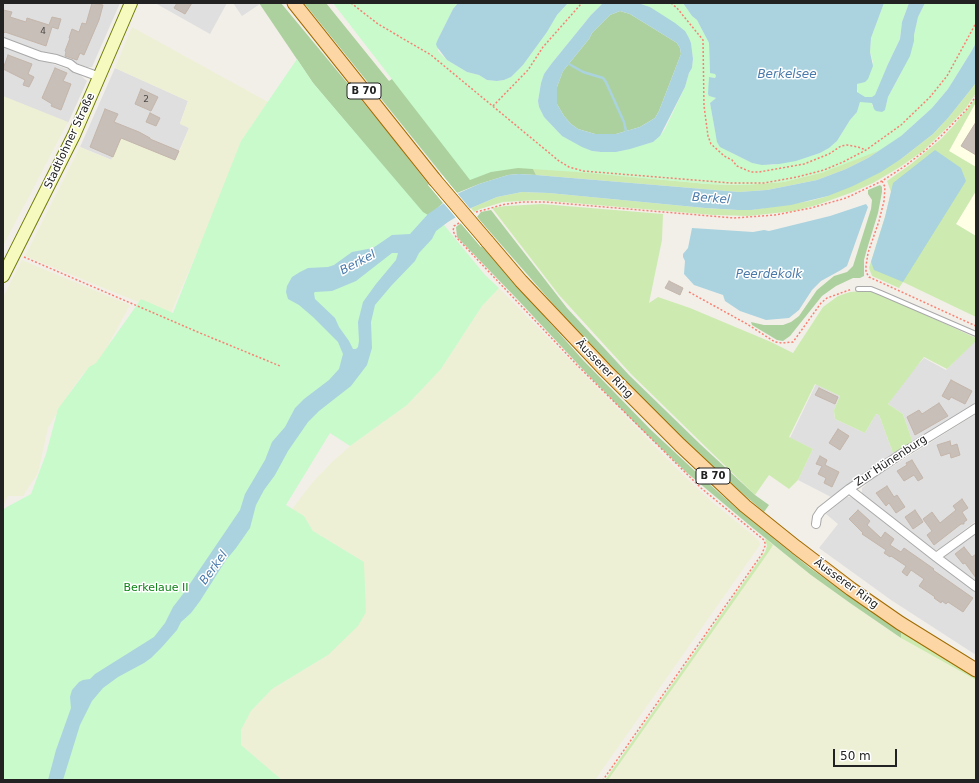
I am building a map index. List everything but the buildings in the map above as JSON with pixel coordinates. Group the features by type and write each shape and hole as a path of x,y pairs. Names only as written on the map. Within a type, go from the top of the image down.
{"main road":[{"name":"Äusserer Ring","path":"294,3 435,180 521,281 610,375 680,445 745,506 796,547 900,623 976,670"}],"street":[{"name":"Stadtlohner Straße","path":"3,276 74,135 131,3"},
{"path":"3,42 40,56 56,59 70,64 75,68 100,77"},
{"name":"Zur Hünenburg","path":"816,524 817,517 821,511 849,489 901,454 976,408"},
{"path":"849,489 976,587"},
{"path":"936,557 976,528"}],"lane":[{"path":"858,289 871,289 976,334"}],"path":[{"path":"351,3 378,24 431,55 559,161 569,167 583,171 717,183 764,183 782,180 824,170 866,150 901,125 930,97 947,76 976,23"},
{"path":"493,106 528,70 543,47 582,3"},
{"path":"671,3 677,8 703,40 704,106 708,136 711,144 724,156 732,160 738,166 751,172 759,172 804,164 829,154 841,146 847,145 866,150"},
{"path":"475,213 506,204 524,202 546,202 721,217 756,218 811,208 846,198 882,181 905,166 927,149 954,123 976,96"},
{"path":"882,181 885,186 884,201 868,253 866,272 869,277 976,326"},
{"path":"459,223 454,226 453,231 456,237 578,366 701,488 764,540 765,546 762,554 603,780"},
{"path":"15,253 280,366"},
{"path":"689,292 782,344 793,342 821,303 827,298 842,292 858,289"}],"shaded area":[{"path":"3,3 120,3 92,67 87,67 3,38"},
{"path":"155,3 227,3 210,34"},
{"path":"233,3 259,3 260,4 242,16"},
{"path":"132,27 268,102 241,141 218,204 170,315 25,256 80,147 111,160 121,138 176,160 189,128 180,124 188,101 115,68"},
{"path":"3,46 78,73 87,81 68,123 3,98"},
{"path":"115,68 188,101 180,123 189,128 175,160 121,139 112,160 80,147"},
{"path":"3,96 68,122 3,246"},
{"path":"976,102 976,167 949,151"},
{"path":"976,191 976,236 956,224"},
{"path":"22,260 130,305 98,364 83,374 48,428 38,473 23,496 8,496 3,507 3,297"},
{"path":"499,288 681,473 711,501 754,536 759,541 760,545 595,780 282,780 241,745 241,730 251,711 272,689 328,655 364,562 313,531 304,516 292,509 312,483 332,462 350,446 407,405 441,369 482,306"},
{"path":"976,340 976,405 913,443 903,414 888,404 904,380 924,358 946,370"},
{"path":"816,384 840,396 834,410 835,419 865,433 876,414 879,415 893,453 831,497 798,480 813,449 790,438"},
{"path":"976,414 976,521 940,548 932,550 864,497 862,488 874,478"},
{"path":"847,497 855,499 903,538 976,592 976,655 891,600 819,548 838,524 826,514"},
{"path":"976,530 976,583 945,559 945,554"},
{"path":"773,545 850,603 901,638 976,680 976,780 608,780"}],"green space":[{"path":"259,3 281,3 387,131 443,203 421,223 361,140 313,83"},
{"path":"304,3 326,3 389,81 410,67 532,167 536,175 508,175 457,193"},
{"path":"333,3 458,3 453,9 438,39 438,51 447,60 467,72 479,75 487,80 497,81 511,77 523,65 547,32 557,15 568,3 605,3 591,15 544,74 538,101 544,117 562,136 592,151 616,152 653,142 660,136 665,129 685,87 692,68 693,59 689,38 650,7 638,3 683,3 692,16 697,20 709,43 710,72 716,76 715,78 709,77 709,96 716,98 710,103 716,136 730,152 752,163 772,165 820,153 837,141 850,120 857,112 860,102 857,84 861,82 873,62 870,52 871,38 884,3 909,3 902,22 900,39 888,64 872,106 885,110 888,97 900,75 914,41 918,17 925,3 976,3 976,43 948,89 932,108 901,136 883,149 824,172 783,182 748,185 708,184 518,168 491,172 470,180"},
{"path":"620,11 630,14 677,43 681,54 655,118 640,127 616,134 595,134 578,129 564,116 557,104 557,87 563,71 589,39 592,33 610,15"},
{"path":"976,43 901,136 868,158 846,169 817,180 767,190 739,192 536,175 532,167 708,184 738,185 783,182 824,172"},
{"name":"Berkelaue II","path":"297,59 313,83 423,212 444,225 485,275 499,288 482,306 441,369 407,405 350,446 330,433 286,505 304,516 313,531 364,562 366,612 358,626 328,655 272,689 251,711 241,730 241,745 282,780 3,780 3,511 5,508 31,494 46,454 58,409 89,367 96,363 141,299 173,313 241,141"},
{"path":"976,83 976,93 966,108 923,151 873,183 817,205 794,211 749,216 713,215 538,200 503,202 474,212 471,208 497,197 522,192 549,193 738,210 751,210 810,201 828,196 901,159 933,134"},
{"path":"976,98 976,102 949,151 976,167 976,191 956,224 976,236 976,317 903,282 899,288 872,276 869,268 891,192 887,181 911,164 941,139"},
{"path":"880,185 882,187 882,192 878,213 864,260 864,276 860,278 853,278 836,286 822,296 790,336 783,341 777,340 752,325 751,322 764,325 783,325 791,322 799,316 817,290 834,276 847,272 853,266 871,209 872,200 868,194 868,190"},
{"path":"542,204 663,214 662,240 649,303 658,297 690,308 771,342 793,353 823,307 838,296 850,292 861,291 872,292 893,300 976,338 976,341 947,369 924,357 888,404 903,414 913,443 893,453 879,415 876,414 865,433 835,419 834,410 840,396 815,384 789,437 813,449 798,480 789,489 769,475 755,495 631,374 559,295 492,208"},
{"path":"491,210 567,308 629,375 700,444 755,495 769,505 764,512 703,459 596,353 477,217 481,212"},
{"path":"461,223 583,360 650,429 736,508 810,568 901,632 901,638 811,575 686,472 588,375 457,237 456,227"},
{"path":"765,538 773,545 768,553 608,780 605,780 765,552 767,546"},
{"path":"901,632 976,677 976,680 901,638"}],"water":[{"path":"458,3 568,3 557,15 547,32 523,65 511,77 497,81 487,80 479,75 467,72 447,60 437,47 436,44 438,39 453,9"},
{"path":"638,3 650,7 685,31 691,43 693,59 692,68 685,87 660,136 653,142 616,152 592,151 562,136 544,117 538,101 544,74 591,15 602,4","holes":["620,11 630,14 677,43 680,48 681,54 659,111 655,118 640,127 616,134 595,134 578,129 564,116 557,104 557,87 563,71 589,39 592,33 610,15"]},
{"name":"Berkelsee","path":"683,3 884,3 871,38 870,52 873,66 868,79 865,82 857,84 857,92 865,97 872,97 875,95 900,39 902,22 909,3 925,3 918,17 910,56 888,97 885,110 882,112 876,111 872,103 860,102 857,112 850,120 837,141 829,148 820,153 796,161 762,165 752,163 720,147 717,142 710,103 716,98 709,96 708,94 709,77 715,78 716,76 715,74 710,73 709,43 697,20 692,16"},
{"name":"Berkel","path":"976,43 976,83 933,134 901,159 881,172 853,186 828,196 791,205 751,210 738,210 549,193 522,192 497,197 471,208 436,231 432,239 419,253 415,261 375,305 371,322 372,348 367,365 351,386 319,411 308,422 264,490 256,505 250,528 226,560 191,613 181,622 177,630 151,658 118,677 103,688 92,701 80,725 63,780 48,780 56,750 71,708 70,697 72,690 79,682 90,679 95,674 154,637 165,623 173,607 240,510 245,494 265,460 272,442 285,427 295,408 304,399 329,380 339,369 343,354 338,342 313,317 299,305 288,299 286,292 287,286 292,277 308,268 328,267 334,265 352,252 373,248 392,235 410,234 428,214 459,193 479,184 508,175 536,175 739,192 767,190 817,180 846,169 868,158 901,136 932,108 948,89","holes":["392,253 398,253 396,260 363,302 358,322 358,347 353,349 335,318 315,299 314,293 332,291 356,281"]},
{"path":"935,150 961,168 966,181 903,282 874,270 871,262 885,217 893,183"},
{"name":"Peerdekolk","path":"866,204 868,207 847,266 821,281 812,290 799,310 789,318 766,320 740,311 725,301 723,295 694,285 684,274 685,261 683,254 688,248 692,228 753,232 764,230 769,231 830,216"}],"pier":[{"path":"442,175 492,235 481,247 428,185"}],"waterway":[{"path":"569,64 583,72 603,78 624,122 626,131"}]}
